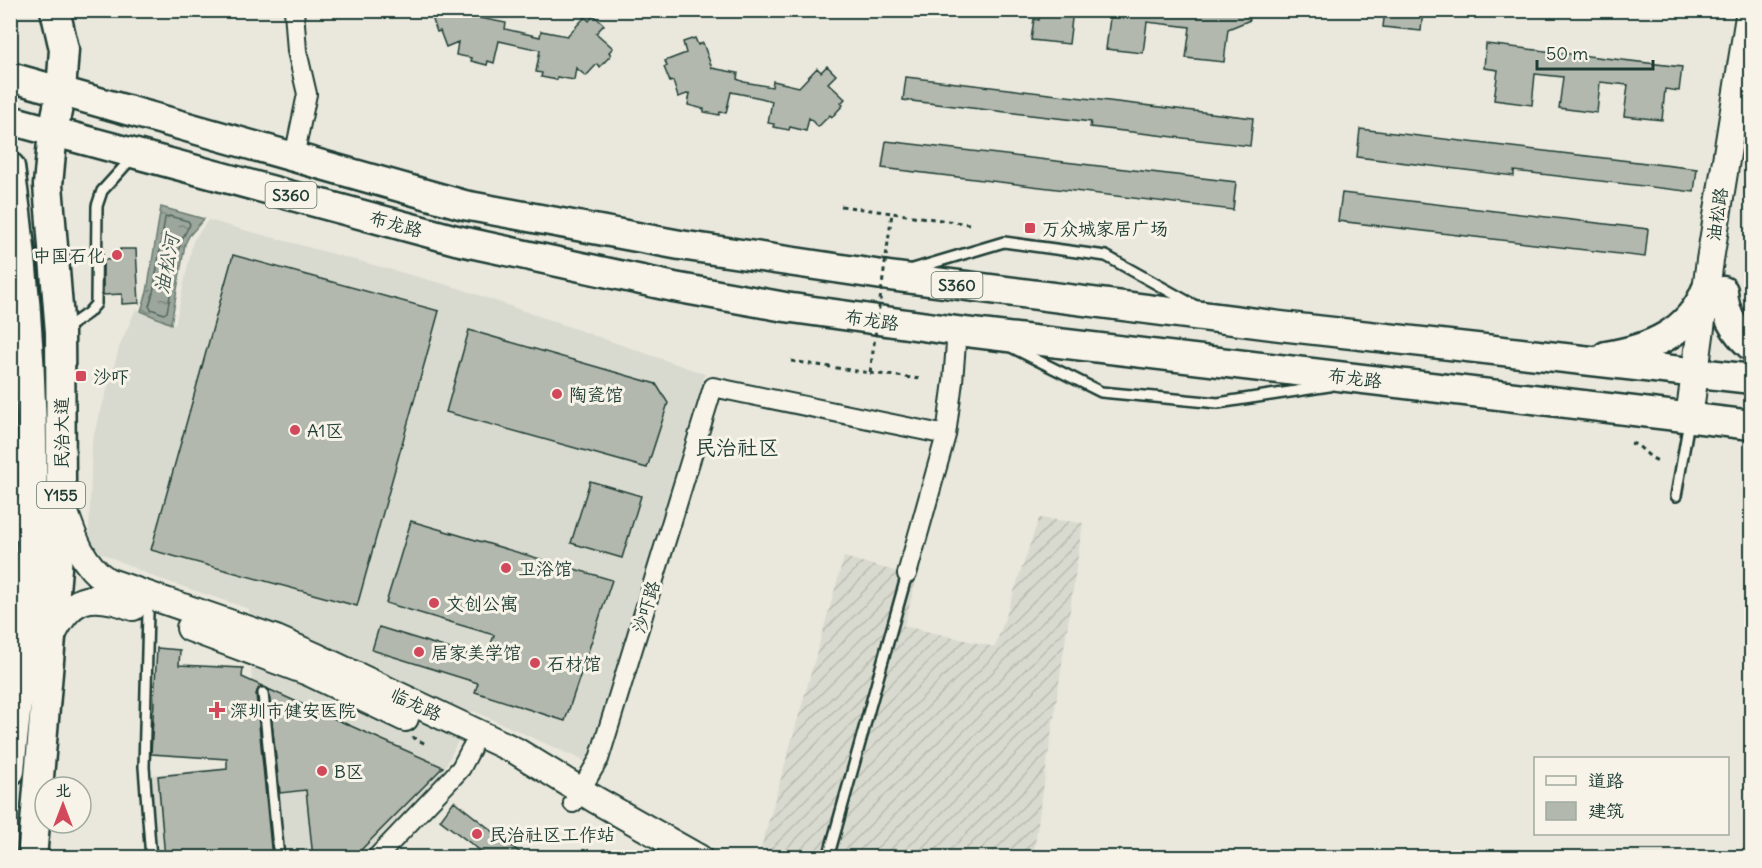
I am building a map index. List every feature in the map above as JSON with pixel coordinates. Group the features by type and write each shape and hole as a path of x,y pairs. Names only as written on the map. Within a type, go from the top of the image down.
{"main road":[{"name":"民治大道","path":"32,858 60,500 62,399 60,332 48,192 53,131 62,92 64,49 55,10"},
{"name":"油松路","path":"1689,418 1702,373 1750,10"},
{"name":"布龙路","path":"10,77 464,205 680,244 889,276 1217,318 1752,379"},
{"name":"油松路","path":"1714,290 1752,105"},
{"name":"布龙路","path":"10,120 456,240 674,287 785,307 957,331 1752,425"},
{"name":"民治大道","path":"10,166 17,214 28,334 32,411 32,554 10,771"},
{"path":"1581,359 1634,350 1677,331 1714,290 1739,334 1752,347"},
{"path":"10,529 25,516 32,500"},
{"path":"60,500 82,556 95,573 116,592"},
{"path":"10,575 25,589 28,599"},
{"path":"51,638 66,611 78,603 116,592"},
{"name":"临龙路","path":"116,592 293,646 516,751 577,797 670,858"},
{"name":"临龙路","path":"116,592 147,612 308,672 546,786 577,797 699,858"}],"street":[{"path":"294,10 297,51 306,94 294,157"},
{"path":"908,574 946,435 957,331"},
{"name":"沙吓路","path":"577,797 599,759 713,387 946,435"},
{"path":"376,858 452,779 471,749"}],"lane":[{"path":"60,332 88,313 96,304 96,206 108,183 136,154"},
{"path":"889,276 1004,242 1106,256 1217,318"},
{"path":"987,334 1101,392 1218,403 1372,380"},
{"name":"油松路","path":"1676,496 1689,418"},
{"path":"828,858 908,574"},
{"path":"147,612 144,766 151,858"},
{"path":"263,693 279,858"}],"path":[{"path":"841,206 969,224"},
{"path":"870,373 892,213"},
{"path":"791,361 921,379"},
{"path":"1631,443 1641,447 1653,459 1659,461"}],"shaded area":[{"path":"208,220 455,287 705,374 589,754 584,761 473,711 438,781 365,857 158,857 150,775 255,766 249,609 154,577 99,552 89,533 92,441 120,345 136,309 175,325 193,241"},
{"path":"1039,518 1083,523 1033,857 755,858 761,848 844,557 917,577 904,626 995,647"}],"water":[{"name":"油松河","path":"161,207 204,219 185,244 171,324 141,311 147,292"}],"building":[{"path":"433,10 478,10 480,18 506,23 505,29 540,37 541,31 567,36 585,17 589,21 594,15 604,25 596,33 613,48 609,52 611,55 600,67 597,64 586,76 576,68 574,80 541,77 542,73 536,72 540,50 499,41 494,63 488,61 487,65 471,61 472,58 456,55 458,42 446,47 440,31 437,32 432,17 435,16"},
{"path":"1040,10 1073,10 1069,44 1031,40 1034,19 1039,20"},
{"path":"1111,10 1246,10 1250,20 1228,29 1224,62 1186,58 1190,27 1147,22 1143,53 1106,49"},
{"path":"1385,10 1423,10 1421,31 1383,27"},
{"path":"695,38 698,45 703,43 712,68 738,73 737,79 744,82 772,87 773,81 799,87 817,68 821,72 827,66 836,75 828,83 845,99 841,103 843,105 818,127 809,118 806,131 790,127 789,130 773,127 774,124 768,123 772,101 761,98 731,92 726,113 720,112 719,115 688,105 690,93 678,97 673,81 670,82 664,67 667,66 665,61 686,53 683,42"},
{"path":"1486,44 1682,67 1679,91 1665,89 1662,120 1624,116 1628,85 1600,82 1597,113 1559,108 1563,77 1535,74 1532,105 1494,100 1498,70 1484,68"},
{"path":"906,77 1253,118 1250,146 1090,127 1091,122 903,100"},
{"path":"1360,129 1697,169 1694,192 1514,171 1514,176 1357,157"},
{"path":"886,141 1236,182 1233,210 882,168"},
{"path":"1342,193 1648,229 1645,257 1338,221"},
{"path":"120,249 136,249 139,303 122,304 122,294 103,295 103,260 121,259"},
{"name":"A1区","path":"233,255 439,311 357,606 151,550"},
{"name":"陶瓷馆","path":"469,330 656,384 668,403 647,468 446,412"},
{"path":"590,481 641,496 622,558 571,543"},
{"path":"411,521 612,580 565,721 475,692 478,683 372,650 379,627 486,660 494,635 386,603"},
{"path":"157,648 180,650 179,665 243,668 242,677 262,686 256,694 272,858 165,858 158,776 227,769 227,759 151,754"},
{"path":"268,689 443,767 353,858 313,858 306,790 280,793"},
{"path":"454,801 527,858 490,858 440,820"}],"place":[{"name":"万众城家居广场","path":"1030,228"},
{"name":"中国石化","path":"117,255"},
{"name":"沙吓","path":"81,376"},
{"name":"陶瓷馆","path":"557,394"},
{"name":"A1区","path":"295,430"},
{"name":"卫浴馆","path":"506,568"},
{"name":"文创公寓","path":"434,603"},
{"name":"居家美学馆","path":"419,652"},
{"name":"石材馆","path":"535,663"},
{"name":"深圳市健安医院","path":"217,710"},
{"name":"B区","path":"322,771"},
{"name":"民治社区工作站","path":"477,834"}],"district":[{"name":"民治社区","path":"737,447"}]}
